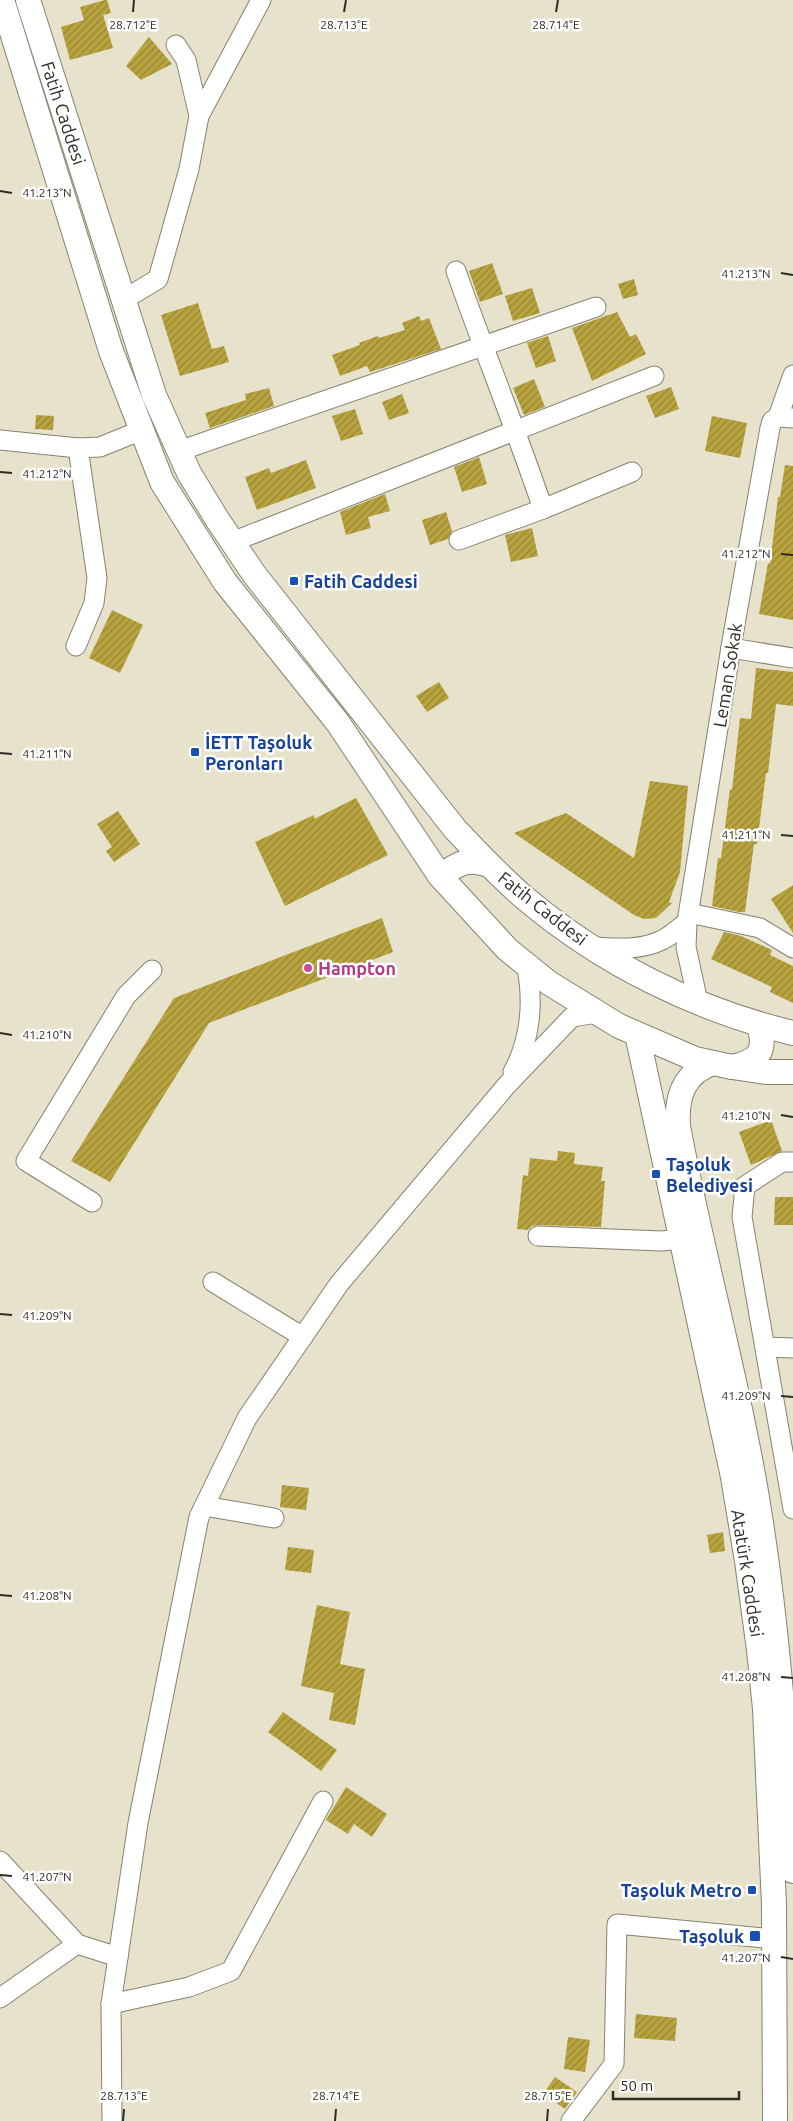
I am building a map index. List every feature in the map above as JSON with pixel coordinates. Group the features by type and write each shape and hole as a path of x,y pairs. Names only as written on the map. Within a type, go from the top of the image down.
{"main road":[{"name":"Fatih Caddesi","path":"2,0 102,323 128,398 162,482 226,582 338,723 440,876 507,949 549,983 597,1014 695,1059 722,1065"},
{"name":"Fatih Caddesi","path":"28,0 154,395 189,473 254,574 455,829 526,900 623,967 698,1002 759,1025 793,1033"},
{"path":"440,876 459,864 475,860 489,865"},
{"name":"Atatürk Caddesi","path":"759,1025 762,1044 759,1054 750,1063 701,1068 687,1080 677,1112 678,1126 754,1485 774,1615 793,1871"},
{"name":"Atatürk Caddesi","path":"638,1034 733,1477 758,1640 781,1719 774,1939 775,2121"},
{"path":"722,1065 766,1072 793,1072"}],"street":[{"path":"123,300 158,279 189,169 199,116 261,0"},
{"path":"176,45 186,60 199,116"},
{"path":"456,271 543,509"},
{"path":"179,451 596,307"},
{"name":"Leman Sokak","path":"698,1002 686,947 688,917 731,648 780,421 793,375"},
{"path":"232,542 654,376"},
{"path":"0,440 78,448 100,447 142,430"},
{"path":"76,646 94,603 97,578 78,448"},
{"path":"460,540 543,509 632,472"},
{"path":"731,648 793,658"},
{"path":"593,947 629,949 648,945 662,940 688,917 760,928 793,948"},
{"path":"506,1086 518,1063 526,1041 531,994 526,964"},
{"path":"92,1202 26,1161 126,996 152,970"},
{"path":"112,2121 111,2004 138,1823 199,1517 247,1418 340,1284 506,1086 572,1017 597,1014"},
{"path":"793,1162 782,1162 745,1186 742,1217 793,1509"},
{"path":"538,1236 661,1241 681,1239"},
{"path":"213,1282 303,1337"},
{"path":"765,1346 793,1348"},
{"path":"204,1506 274,1518"},
{"path":"111,2004 189,1987 232,1971 323,1800"},
{"path":"0,1861 77,1944 118,1957"},
{"path":"570,2121 614,2064 618,1924 774,1939"},
{"path":"0,1998 77,1944"}],"building":[{"path":"107,0 111,13 103,15 113,48 70,60 61,27 84,20 80,7"},
{"path":"149,37 172,64 141,80 126,66"},
{"path":"492,263 503,294 480,302 469,271"},
{"path":"634,279 638,295 623,299 618,284"},
{"path":"532,288 540,313 513,321 505,296"},
{"path":"198,303 212,349 224,346 229,362 180,376 161,315"},
{"path":"617,312 630,337 636,334 646,354 592,381 572,328"},
{"path":"419,316 421,321 429,318 441,349 370,372 367,366 340,376 332,355 378,336 379,338 405,330 402,323"},
{"path":"548,336 556,361 536,368 527,343"},
{"path":"534,379 545,407 524,415 513,388"},
{"path":"671,387 679,409 655,418 646,396"},
{"path":"269,388 274,406 210,428 205,413 246,400 245,394"},
{"path":"402,394 409,413 389,420 382,402"},
{"path":"355,409 363,434 341,441 332,416"},
{"path":"36,415 54,416 53,430 35,429"},
{"path":"712,416 747,423 740,458 705,451"},
{"path":"479,457 487,484 462,492 454,467"},
{"path":"306,460 316,488 257,510 245,477 269,468 271,473"},
{"path":"785,465 793,466 793,620 759,614 768,563 770,564 778,497 780,497"},
{"path":"385,494 390,511 368,517 371,528 346,535 340,512"},
{"path":"446,512 452,531 448,539 430,545 422,520"},
{"path":"532,528 538,556 511,562 505,535"},
{"path":"112,610 143,625 120,673 89,658"},
{"path":"756,668 793,672 793,706 776,704 768,773 766,773 757,844 754,844 745,912 739,912 712,906 718,858 721,858 730,789 732,790 740,718 751,719"},
{"path":"439,682 449,698 427,712 416,696"},
{"path":"650,781 688,786 680,872 669,902 672,903 656,918 644,919 634,915 514,833 566,813 634,858"},
{"path":"356,798 388,855 285,906 255,842 314,815 314,819"},
{"path":"118,811 140,844 114,862 106,851 112,847 97,824"},
{"path":"793,885 793,933 771,899"},
{"path":"382,918 393,952 209,1023 110,1182 71,1161 174,998"},
{"path":"724,932 741,936 772,950 770,955 793,966 793,1003 770,992 772,987 711,959"},
{"path":"771,1120 782,1151 751,1165 739,1132"},
{"path":"558,1151 575,1153 574,1164 603,1167 601,1181 605,1181 601,1227 538,1225 532,1226 528,1230 517,1229 523,1175 528,1176 530,1158 557,1161"},
{"path":"775,1197 793,1197 793,1225 774,1225"},
{"path":"282,1485 309,1488 306,1510 280,1507"},
{"path":"723,1532 725,1551 710,1553 707,1535"},
{"path":"288,1547 314,1550 311,1573 285,1570"},
{"path":"317,1605 350,1612 340,1664 365,1669 355,1725 329,1720 334,1693 301,1686"},
{"path":"283,1712 337,1750 321,1771 268,1732"},
{"path":"346,1787 387,1814 372,1837 354,1824 348,1834 326,1820"},
{"path":"636,2014 677,2018 675,2041 634,2038"},
{"path":"568,2037 590,2040 585,2072 564,2069"},
{"path":"555,2077 577,2092 565,2109 543,2094"}],"place":[{"name":"Fatih Caddesi","path":"294,581"},
{"name":"İETT Taşoluk Peronları","path":"195,752"},
{"name":"Hampton","path":"308,968"},
{"name":"Taşoluk Belediyesi","path":"656,1174"},
{"name":"Taşoluk Metro","path":"752,1890"},
{"name":"Taşoluk","path":"755,1936"}]}
